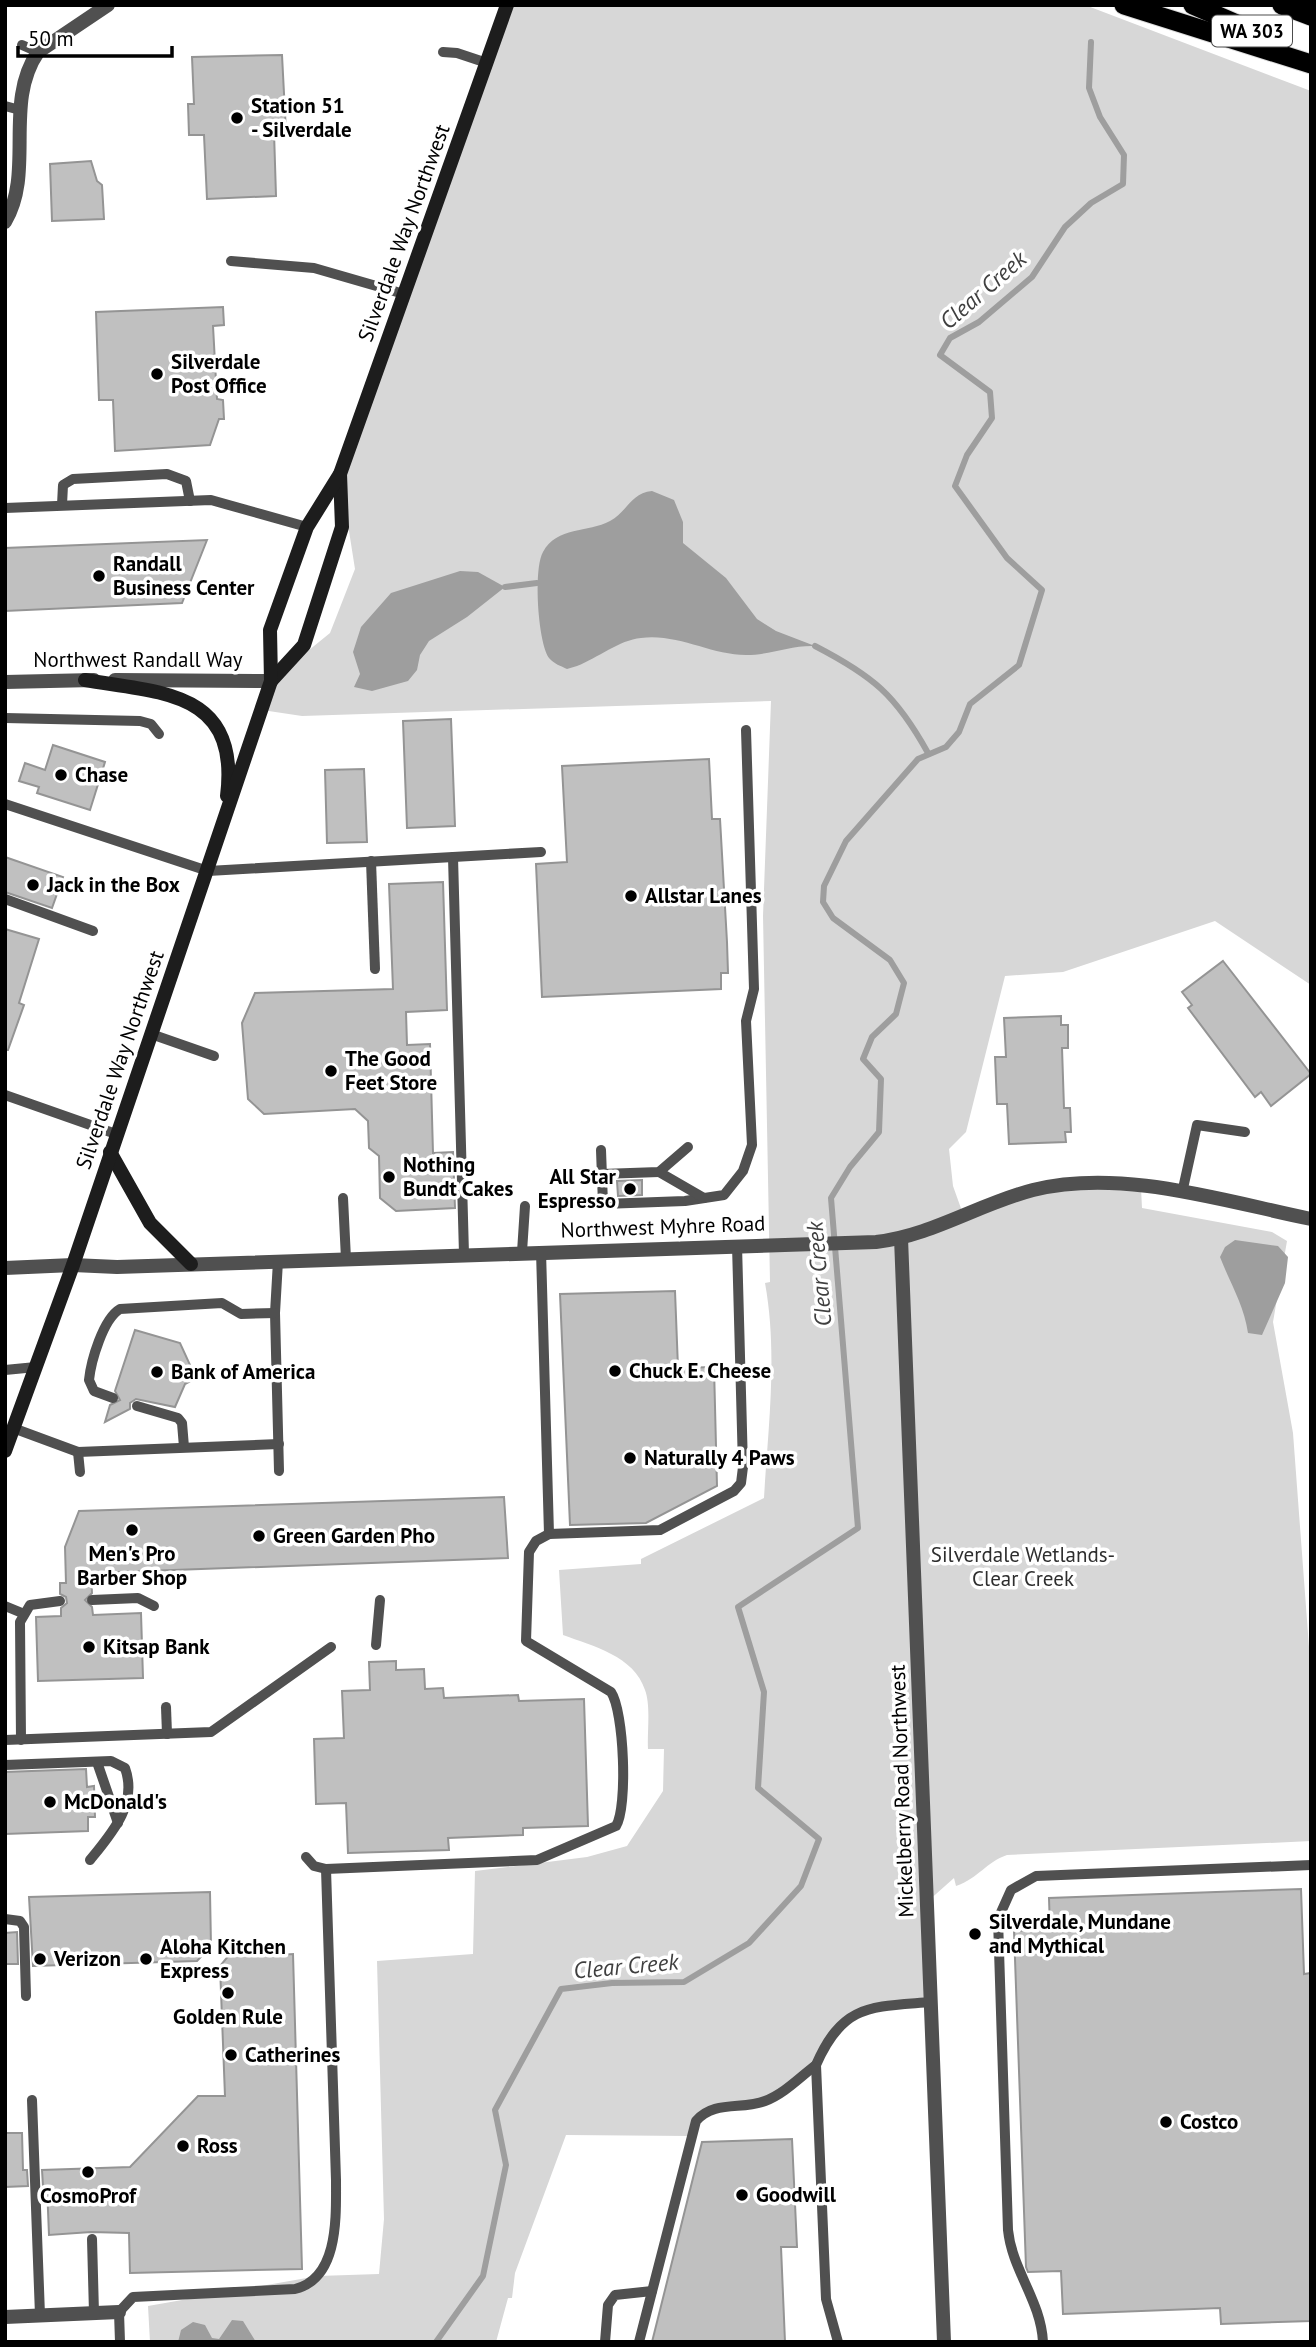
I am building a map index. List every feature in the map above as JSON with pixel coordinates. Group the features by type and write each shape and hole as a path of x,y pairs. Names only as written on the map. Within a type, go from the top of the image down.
{"highway":[{"path":"1124,5 1311,64"},
{"name":"WA 303","path":"1193,5 1311,56"},
{"name":"WA 303","path":"1282,5 1311,16"}],"main road":[{"name":"Silverdale Way Northwest","path":"5,1451 73,1265 271,681 270,630 307,527 340,474 507,5"},
{"name":"Silverdale Way Northwest","path":"271,681 304,645 342,527 340,474"},
{"path":"85,680 177,697 206,713 222,738 228,766 223,824"},
{"path":"110,1152 150,1223 191,1264"}],"street":[{"path":"5,222 12,208 12,167 22,85 38,52 97,7"},
{"name":"Northwest Randall Way","path":"5,682 271,681"},
{"name":"Northwest Myhre Road","path":"5,1268 73,1265 117,1267 541,1251 851,1243 901,1238 985,1205 1034,1190 1070,1184 1129,1186 1181,1193 1311,1219"},
{"name":"Mickelberry Road Northwest","path":"901,1238 944,2342"},
{"path":"5,2317 119,2312"}],"lane":[{"path":"22,45 38,52"},
{"path":"443,52 457,53 487,63"},
{"path":"5,106 20,110"},
{"path":"231,261 257,261 314,268 404,294"},
{"path":"62,505 64,485 73,479 154,474 174,475 186,481 190,500"},
{"path":"5,508 211,500 307,527"},
{"path":"5,718 140,721 151,724 159,734"},
{"path":"601,1150 603,1204 724,1195 743,1171 752,1145 746,1021 754,989 746,730"},
{"path":"5,804 208,871 541,852"},
{"path":"453,857 464,1254"},
{"path":"371,861 375,969"},
{"path":"5,899 93,931"},
{"path":"151,1034 214,1056"},
{"path":"5,1095 116,1134"},
{"path":"1181,1193 1197,1125 1245,1132"},
{"path":"659,1172 688,1147"},
{"path":"602,1174 659,1172 704,1198"},
{"path":"343,1198 346,1259"},
{"path":"523,1252 525,1206"},
{"path":"306,1857 314,1866 326,1869 537,1860 616,1826 623,1807 620,1714 611,1692 526,1641 529,1552 536,1541 549,1534 660,1530 724,1498 741,1483 743,1467 737,1245"},
{"path":"541,1251 549,1534"},
{"path":"278,1261 275,1313 279,1471"},
{"path":"113,1398 94,1391 89,1380 106,1327 112,1314 120,1309 222,1304 242,1314 275,1313"},
{"path":"5,1370 36,1367"},
{"path":"137,1406 178,1418 182,1423 184,1447"},
{"path":"13,1429 79,1452 279,1444"},
{"path":"79,1452 80,1472"},
{"path":"92,1600 138,1598 154,1606"},
{"path":"376,1645 380,1600"},
{"path":"21,1740 22,1613 30,1605 60,1601"},
{"path":"5,1606 22,1613"},
{"path":"5,1740 211,1732 331,1647"},
{"path":"166,1707 167,1734"},
{"path":"5,1765 111,1761 125,1768 130,1783 126,1809 90,1860"},
{"path":"97,1762 118,1823"},
{"path":"1043,2342 1040,2316 1016,2266 1008,2230 998,1919 1011,1890 1036,1875 1311,1865"},
{"path":"120,2342 119,2312 127,2301 141,2294 295,2289 313,2282 324,2267 332,2244 336,2194 326,1869"},
{"path":"5,1919 20,1921 24,1927 26,1996"},
{"path":"838,2342 826,2299 816,2065 825,2045 849,2019 870,2007 930,2002"},
{"path":"639,2342 696,2121 712,2109 753,2105 773,2098 816,2065"},
{"path":"33,2101 40,2315"},
{"path":"92,2239 94,2313"},
{"path":"605,2342 608,2305 615,2295 652,2291"}],"green space":[{"name":"Silverdale Wetlands- Clear Creek","path":"507,5 1085,5 1311,91 1311,985 1215,921 1063,972 1005,976 966,1132 949,1149 953,1186 963,1214 1034,1190 1141,1188 1142,1208 1272,1232 1287,1241 1273,1322 1293,1433 1309,1647 1311,1841 1007,1855 956,1886 954,1878 927,1902 931,2002 870,2007 849,2019 816,2065 778,2094 712,2109 690,2136 566,2135 515,2273 512,2298 508,2298 496,2342 150,2342 148,2306 318,2276 379,2274 384,2219 377,1961 473,1954 475,1871 587,1857 627,1846 663,1791 664,1749 648,1749 648,1704 640,1678 611,1654 563,1635 559,1570 641,1564 641,1559 764,1498 770,1417 771,1337 765,1283 770,1282 763,916 771,701 302,716 262,710 271,681 330,633 355,569 340,474"}],"shaded area":[{"path":"652,491 674,500 683,522 683,543 726,578 757,619 776,631 815,646 746,655 654,637 633,639 567,669 551,660 542,638 538,606 538,574 543,552 556,538 610,521 639,495"},
{"path":"460,571 478,572 505,587 467,617 429,641 420,655 417,670 408,681 372,691 354,687 360,674 353,652 361,627 391,593"},
{"path":"1235,1240 1278,1246 1288,1257 1285,1283 1262,1335 1248,1333 1240,1304 1220,1257 1225,1247"},
{"path":"232,2320 243,2321 256,2342 178,2342 181,2330 193,2322 205,2325 212,2338 219,2339"}],"building":[{"name":"Station 51 - Silverdale","path":"282,55 286,132 274,132 276,196 207,199 204,135 189,135 188,104 194,104 192,57"},
{"path":"91,161 97,181 102,185 104,219 52,221 50,164"},
{"name":"Silverdale Post Office","path":"223,307 224,325 213,326 217,399 223,400 224,419 219,419 210,445 115,451 113,400 99,400 96,312"},
{"name":"Randall Business Center","path":"207,540 182,603 5,611 5,548"},
{"path":"451,719 455,826 407,828 403,721"},
{"name":"Chase","path":"53,745 105,762 90,810 37,793 39,787 19,781 25,763 45,770"},
{"name":"Allstar Lanes","path":"709,759 712,819 720,819 727,942 728,973 721,973 721,989 542,997 536,864 567,862 562,766"},
{"path":"364,769 367,842 327,843 325,770"},
{"name":"Jack in the Box","path":"5,857 63,877 52,908 5,892"},
{"path":"443,882 447,1010 406,1012 407,1045 430,1044 433,1153 453,1152 455,1208 396,1211 380,1198 379,1156 369,1148 368,1121 355,1109 264,1114 248,1099 242,1023 255,993 393,989 389,884"},
{"path":"5,929 39,939 19,1003 24,1005 8,1050 5,1050"},
{"path":"1223,961 1311,1074 1271,1106 1261,1092 1255,1097 1188,1008 1192,1005 1182,992"},
{"path":"1061,1016 1061,1025 1068,1025 1068,1048 1062,1048 1064,1108 1070,1108 1071,1132 1065,1132 1066,1142 1009,1144 1007,1104 997,1104 995,1057 1006,1057 1004,1018"},
{"name":"All Star Espresso","path":"642,1180 642,1195 618,1196 617,1181"},
{"path":"675,1291 678,1368 714,1367 717,1486 646,1523 570,1525 560,1294"},
{"name":"Bank of America","path":"135,1330 180,1343 196,1378 185,1384 175,1407 136,1399 130,1403 130,1409 105,1422 110,1405 120,1400 115,1391"},
{"path":"504,1497 508,1558 91,1573 92,1593 85,1600 92,1607 93,1615 141,1613 143,1678 38,1681 36,1617 61,1616 61,1608 67,1603 66,1597 60,1594 60,1583 66,1583 65,1547 79,1511"},
{"path":"396,1661 396,1670 424,1669 425,1689 443,1688 444,1698 518,1695 519,1701 584,1699 588,1826 523,1828 523,1835 448,1838 449,1850 348,1853 346,1803 316,1804 314,1739 344,1738 342,1691 370,1690 369,1662"},
{"name":"McDonald's","path":"86,1769 87,1787 94,1786 95,1817 88,1817 88,1831 5,1834 5,1772"},
{"name":"Costco","path":"1301,1889 1304,1974 1311,1973 1311,2321 1221,2324 1220,2308 1063,2314 1061,2271 1028,2272 1026,2267 1014,1931 1050,1929 1049,1898"},
{"path":"210,1892 211,1946 197,1961 33,1966 29,1897"},
{"path":"17,1932 18,1964 5,1964 5,1933"},
{"path":"261,1947 261,1956 293,1954 302,2269 130,2273 129,2233 49,2235 47,2186 43,2186 42,2170 130,2167 198,2096 225,2096 220,1966 234,1949"},
{"path":"5,2133 22,2133 23,2170 27,2170 28,2186 5,2187"},
{"name":"Goodwill","path":"792,2139 797,2247 781,2247 785,2342 652,2342 702,2142"}],"waterway":[{"name":"Clear Creek","path":"436,2342 483,2276 506,2165 495,2110 561,1989 612,1983 684,1982 749,1943 801,1886 819,1839 758,1788 764,1692 738,1607 858,1528 831,1198 850,1167 879,1132 881,1079 863,1059 872,1037 896,1014 904,983 890,960 833,918 823,902 824,886 846,841 918,759 946,747 959,732 970,704 1019,665 1042,590 1007,558 955,486 967,455 992,418 990,392 940,355 950,338 979,322 1032,277 1065,227 1091,203 1123,184 1124,155 1100,117 1089,88 1091,42"},
{"path":"505,587 537,583"},
{"path":"815,646 853,667 881,689 905,716 928,753"}],"place":[{"name":"Station 51 - Silverdale","path":"237,118"},
{"name":"Silverdale Post Office","path":"157,374"},
{"name":"Randall Business Center","path":"99,576"},
{"name":"Chase","path":"61,775"},
{"name":"Jack in the Box","path":"33,885"},
{"name":"Allstar Lanes","path":"631,896"},
{"name":"The Good Feet Store","path":"331,1071"},
{"name":"Nothing Bundt Cakes","path":"389,1177"},
{"name":"All Star Espresso","path":"630,1189"},
{"name":"Chuck E. Cheese","path":"615,1371"},
{"name":"Bank of America","path":"157,1372"},
{"name":"Naturally 4 Paws","path":"630,1458"},
{"name":"Men's Pro Barber Shop","path":"132,1530"},
{"name":"Green Garden Pho","path":"259,1536"},
{"name":"Kitsap Bank","path":"89,1647"},
{"name":"McDonald's","path":"50,1802"},
{"name":"Silverdale, Mundane and Mythical","path":"975,1934"},
{"name":"Verizon","path":"40,1959"},
{"name":"Aloha Kitchen Express","path":"146,1959"},
{"name":"Golden Rule","path":"228,1993"},
{"name":"Catherines","path":"231,2055"},
{"name":"Costco","path":"1166,2122"},
{"name":"Ross","path":"183,2146"},
{"name":"CosmoProf","path":"88,2172"},
{"name":"Goodwill","path":"742,2195"}]}
